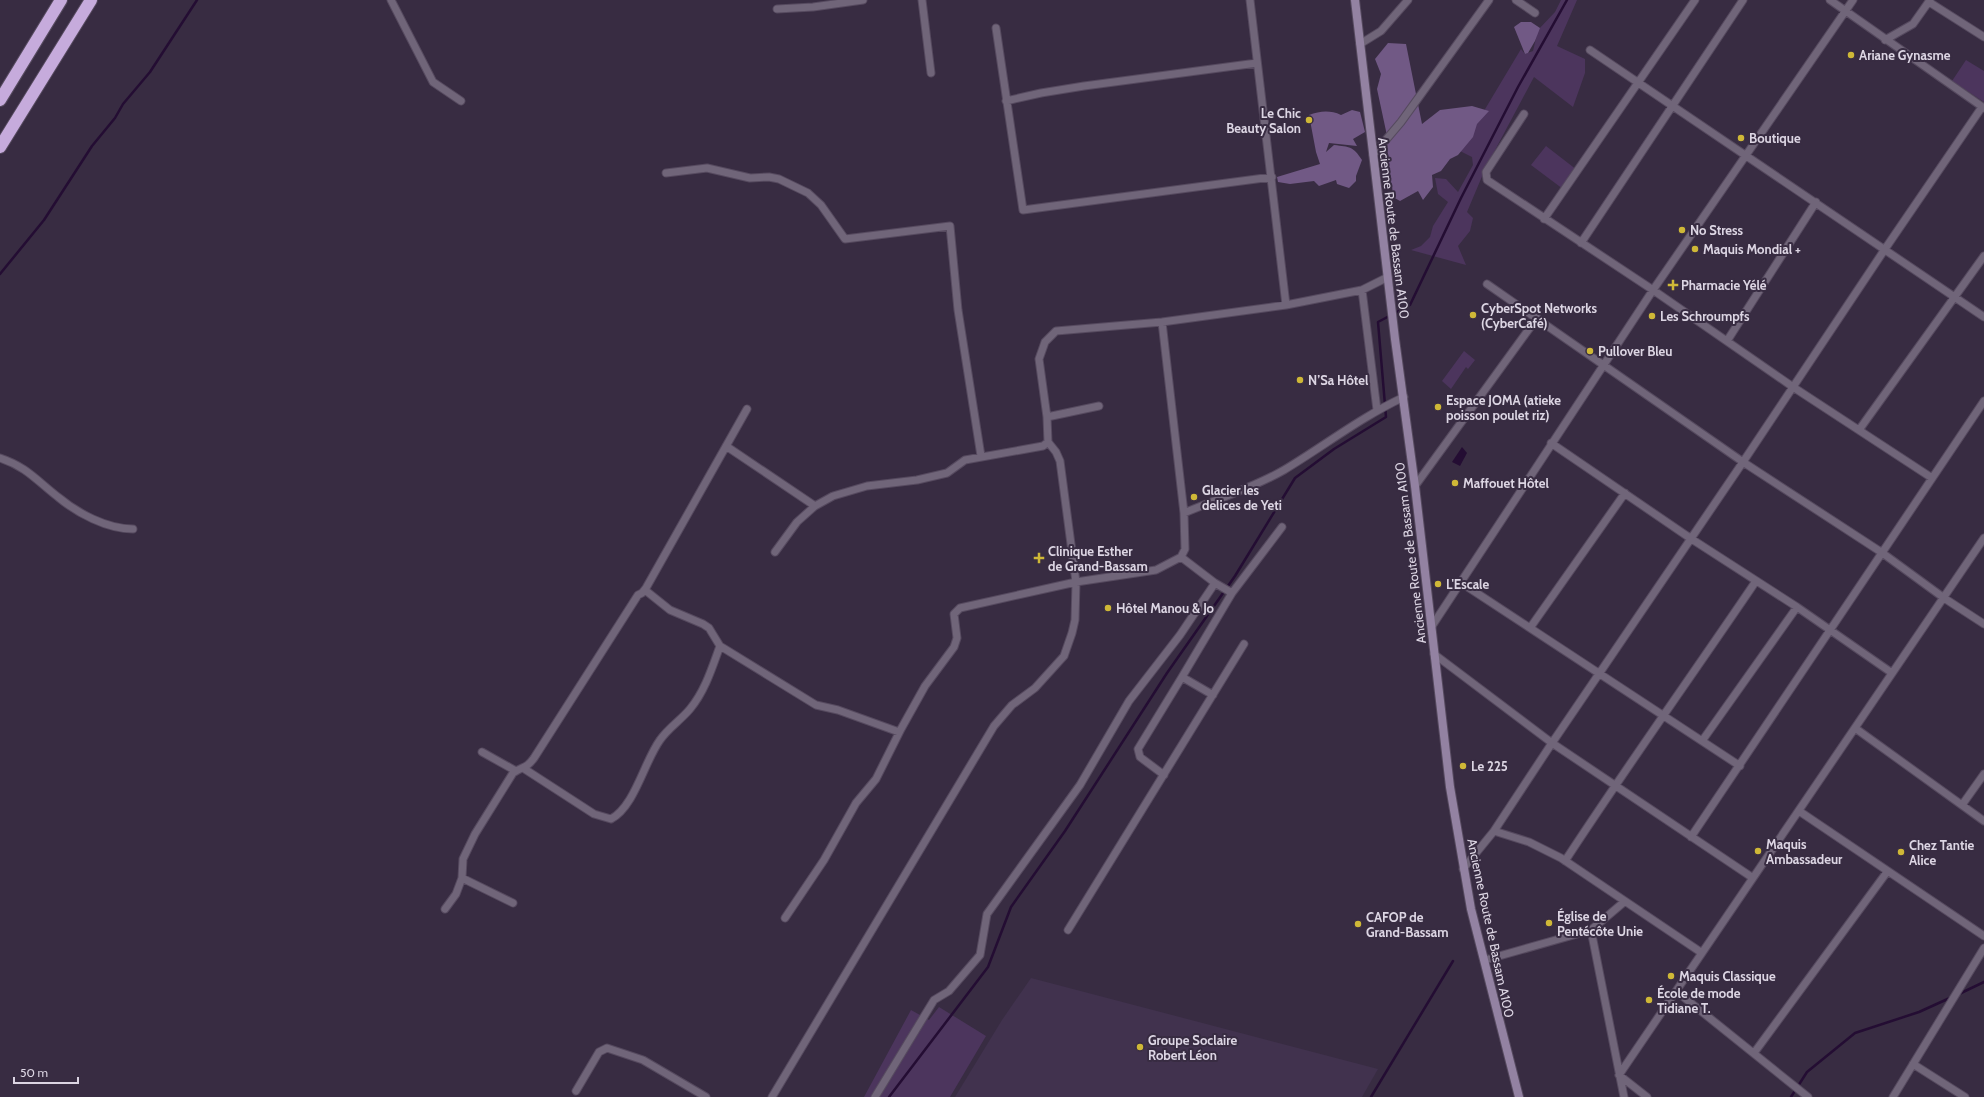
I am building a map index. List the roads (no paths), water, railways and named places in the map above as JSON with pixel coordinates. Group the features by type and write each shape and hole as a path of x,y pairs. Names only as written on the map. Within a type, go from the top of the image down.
{"highway":[{"path":"0,100 61,0"},
{"path":"0,147 91,0"}],"main road":[{"name":"Ancienne Route de Bassam A100","path":"1355,0 1432,626 1449,780 1463,869 1503,1038 1519,1097"}],"street":[{"path":"391,0 433,82 461,101"},
{"path":"777,9 812,7 863,0"},
{"path":"922,0 930,73"},
{"path":"1250,0 1286,305"},
{"path":"1360,44 1381,31 1408,0"},
{"path":"1373,155 1401,122 1489,0"},
{"path":"1516,0 1535,13"},
{"path":"1544,219 1639,84 1695,0"},
{"path":"1581,243 1672,105 1744,0"},
{"path":"1463,869 1494,831 1690,538 1744,462 1885,249 1983,108 1830,0"},
{"path":"1432,626 1653,290 1747,156 1853,0"},
{"path":"1885,40 1913,24 1930,1 1984,37"},
{"path":"996,28 1023,210 1272,177"},
{"path":"1590,50 1984,317"},
{"path":"1006,101 1041,93 1084,86 1257,63"},
{"path":"1524,114 1486,172 1485,177 1544,219 1653,290 1793,387 1932,478"},
{"path":"666,173 707,168 750,178 769,177 779,179 808,193 821,205 845,239 950,226 958,310 981,456"},
{"path":"1727,341 1816,202"},
{"path":"1859,430 1984,256"},
{"path":"772,1097 994,726 1012,705 1035,688 1064,656 1069,643 1075,620 1076,582 1060,461 1056,452 1048,442 1047,417 1039,359 1046,342 1052,333 1056,331 1162,322 1286,305 1362,290 1388,277"},
{"path":"1487,284 1744,462 1882,552 1944,598 1984,624"},
{"path":"1362,290 1377,410"},
{"path":"1415,486 1537,318"},
{"path":"785,918 824,860 856,803 876,779 899,732 925,686 954,647 957,638 954,614 960,608 1076,582 1156,570 1181,557 1185,548 1184,513 1162,322"},
{"path":"1184,513 1252,486 1284,470 1377,410 1404,398"},
{"path":"1691,837 1984,401"},
{"path":"1047,417 1099,406"},
{"path":"445,909 456,894 462,878 464,859 475,834 513,774 528,766 534,758 638,595 645,590 747,409"},
{"path":"775,552 797,522 815,506 833,496 867,486 917,480 947,473 965,460 1043,446 1048,442"},
{"path":"1551,443 1690,538 1797,607 1892,673"},
{"path":"726,446 815,506"},
{"path":"0,458 16,464 28,471 58,498 78,511 113,526 133,529"},
{"path":"1530,628 1625,493"},
{"path":"1164,774 1140,757 1138,749 1232,593 1282,527"},
{"path":"1619,1075 1984,538"},
{"path":"1181,557 1215,583 1232,593"},
{"path":"1565,861 1614,785 1664,717 1756,581"},
{"path":"1460,582 1599,675 1740,766"},
{"path":"875,1097 934,1000 948,991 980,955 987,914 1080,785 1129,701 1180,635 1215,583"},
{"path":"645,590 670,610 709,628 720,646 816,704 838,710 899,732"},
{"path":"1702,741 1797,607"},
{"path":"1068,930 1244,644"},
{"path":"482,752 520,769 594,814 611,819 618,815 627,803 660,739 690,709 706,684 720,646"},
{"path":"1434,654 1552,743 1753,878"},
{"path":"1182,677 1213,695"},
{"path":"1855,728 1984,821"},
{"path":"1962,806 1984,774"},
{"path":"1799,811 1887,872 1984,936"},
{"path":"1494,831 1529,842 1565,861 1702,953"},
{"path":"1754,1053 1887,872"},
{"path":"462,878 513,903"},
{"path":"1485,960 1592,930 1624,902"},
{"path":"1592,930 1624,1097"},
{"path":"1893,1097 1984,948"},
{"path":"1676,991 1808,1097"},
{"path":"576,1091 599,1052 607,1048 643,1060 706,1097"},
{"path":"1913,1064 1965,1097"},
{"path":"1619,1075 1647,1097"}],"waterway":[{"path":"0,274 44,220 92,146 115,118 123,104 150,72 197,0"},
{"path":"889,1097 988,967 1011,907 1065,831 1167,673 1235,576 1295,478 1334,449 1386,417 1378,322 1410,305 1461,198 1518,87 1567,0"},
{"path":"1371,1097 1453,961"},
{"path":"1959,994 1984,982"},
{"path":"1791,1097 1807,1072 1855,1033 1919,1012 1952,997"}],"place":[{"name":"Ariane Gynasme","path":"1851,55"},
{"name":"Le Chic Beauty Salon","path":"1309,120"},
{"name":"Boutique","path":"1741,138"},
{"name":"No Stress","path":"1682,230"},
{"name":"Maquis Mondial +","path":"1695,249"},
{"name":"Pharmacie Yélé","path":"1673,285"},
{"name":"CyberSpot Networks (CyberCafé)","path":"1473,315"},
{"name":"Les Schroumpfs","path":"1652,316"},
{"name":"Pullover Bleu","path":"1590,351"},
{"name":"N’Sa Hôtel","path":"1300,380"},
{"name":"Espace JOMA (atieke poisson poulet riz)","path":"1438,407"},
{"name":"Maffouet Hôtel","path":"1455,483"},
{"name":"Glacier les delices de Yeti","path":"1194,497"},
{"name":"Clinique Esther de Grand-Bassam","path":"1039,558"},
{"name":"L'Escale","path":"1438,584"},
{"name":"Hôtel Manou & Jo","path":"1108,608"},
{"name":"Le 225","path":"1463,766"},
{"name":"Maquis Ambassadeur","path":"1758,851"},
{"name":"Chez Tantie Alice","path":"1901,852"},
{"name":"Église de Pentécôte Unie","path":"1549,923"},
{"name":"CAFOP de Grand-Bassam","path":"1358,924"},
{"name":"Maquis Classique","path":"1671,976"},
{"name":"École de mode Tidiane T.","path":"1649,1000"},
{"name":"Groupe Soclaire Robert Léon","path":"1140,1047"}]}
